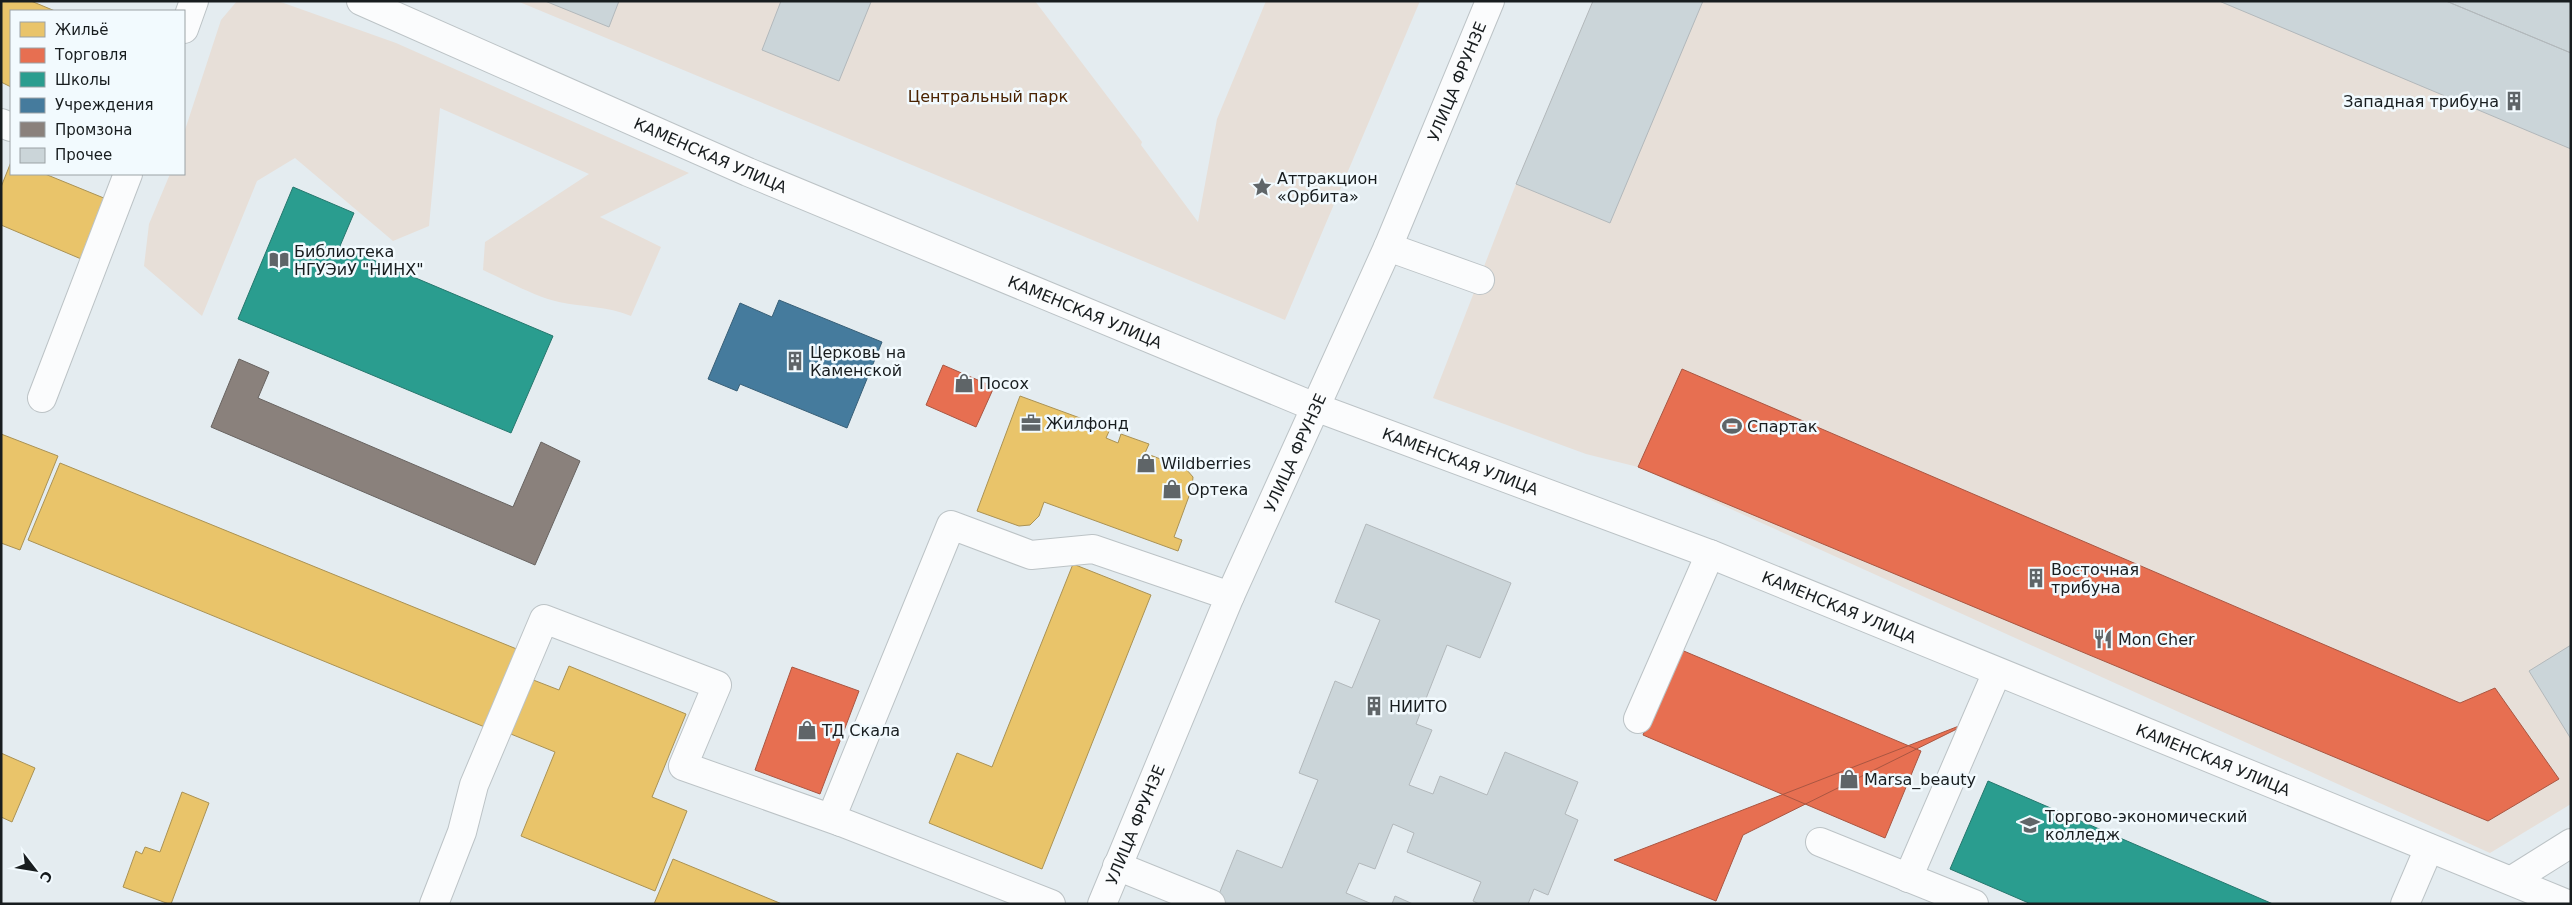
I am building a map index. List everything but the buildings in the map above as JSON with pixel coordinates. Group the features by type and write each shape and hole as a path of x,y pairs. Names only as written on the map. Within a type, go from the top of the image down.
{"street":[{"path":"185,26 194,1"},
{"name":"КАМЕНСКАЯ УЛИЦА","path":"361,1 392,7 757,176 1315,406 1710,554 2567,904"},
{"name":"УЛИЦА ФРУНЗЕ","path":"1102,904 1230,596 1388,247 1490,1"},
{"path":"42,398 128,175"},
{"path":"1388,247 1480,280"},
{"path":"841,822 832,816 951,525 1031,555 1093,549 1230,596"},
{"path":"1638,719 1710,554"},
{"path":"434,904 462,832 474,785 544,619 717,685 684,766 841,822 1051,904"},
{"path":"1908,878 1997,672"},
{"path":"1820,842 1974,904"},
{"path":"2512,880 2571,843"},
{"path":"2405,904 2429,848"},
{"path":"1117,866 1211,904"}],"green space":[{"path":"237,1 278,1 396,43 689,173 600,217 661,247 631,316 613,310 550,300 483,270 485,242 589,174 440,108 429,226 393,241 295,158 257,181 202,316 144,266 149,224 170,175 185,175 185,130 221,20"},
{"name":"Центральный парк","path":"517,1 1035,1 1142,142 1141,145 1198,222 1217,119 1266,1 1420,1 1285,320"},
{"name":"Спартак","path":"1593,1 2571,1 2571,804 2490,853 1638,467 1586,454 1433,398 1516,184"}],"place":[{"name":"Западная трибуна","path":"2514,101"},
{"name":"Аттракцион «Орбита»","path":"1262,187"},
{"name":"Библиотека НГУЭиУ \"НИНХ\"","path":"279,260"},
{"name":"Церковь на Каменской","path":"795,361"},
{"name":"Посох","path":"964,383"},
{"name":"Жилфонд","path":"1031,423"},
{"name":"Спартак","path":"1732,426"},
{"name":"Wildberries","path":"1146,463"},
{"name":"Ортека","path":"1172,489"},
{"name":"Восточная трибуна","path":"2036,578"},
{"name":"Mon Cher","path":"2103,639"},
{"name":"НИИТО","path":"1374,706"},
{"name":"ТД Скала","path":"807,730"},
{"name":"Marsa_beauty","path":"1849,779"},
{"name":"Торгово-экономический колледж","path":"2030,825"}]}
